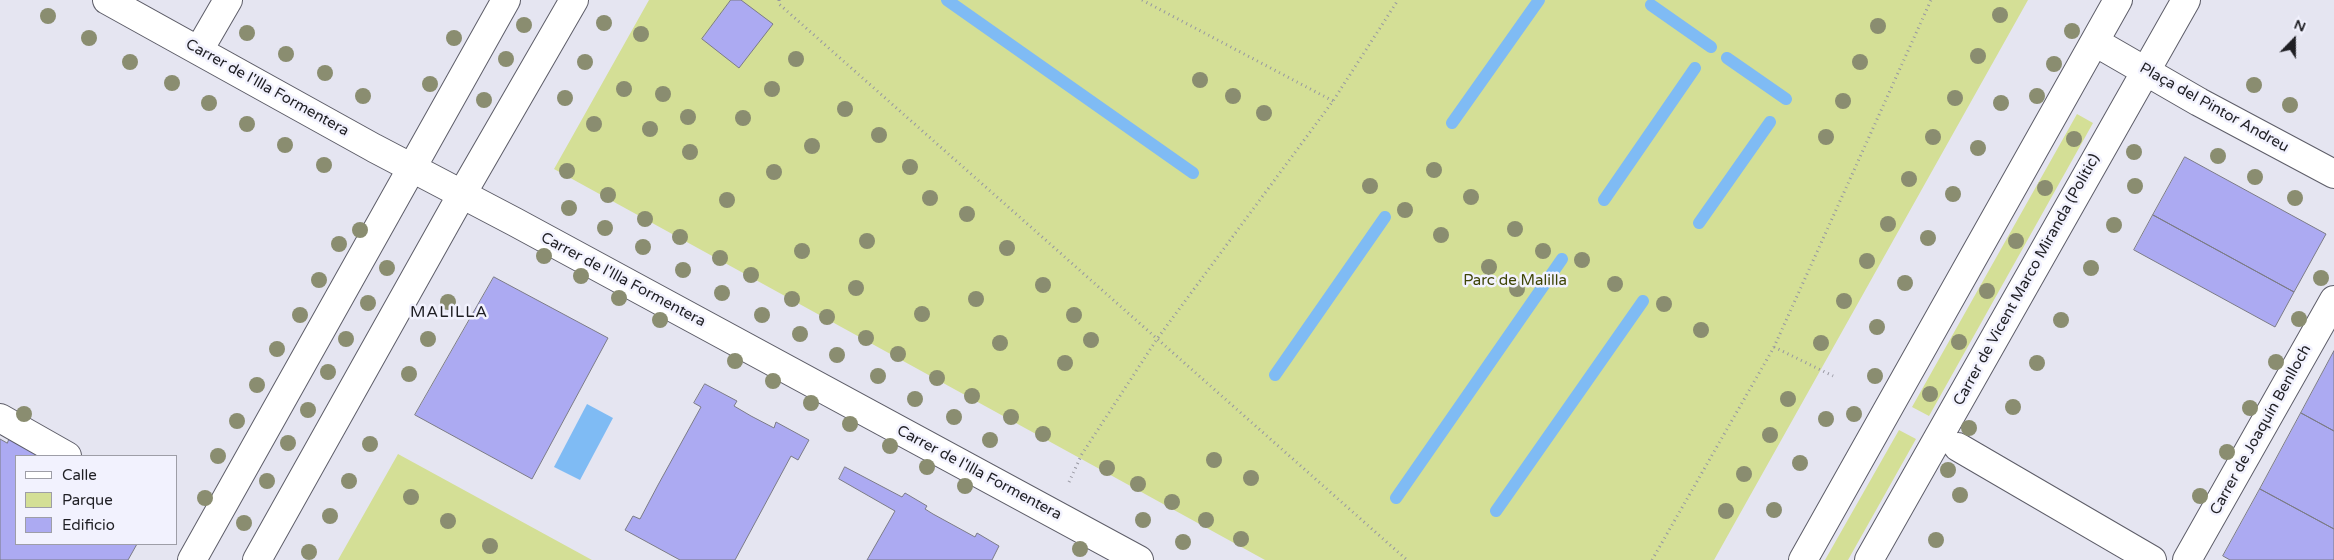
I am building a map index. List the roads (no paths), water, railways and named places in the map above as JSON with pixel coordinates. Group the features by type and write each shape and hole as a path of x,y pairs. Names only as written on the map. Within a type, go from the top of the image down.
{"street":[{"name":"Carrer de l'Illa Formentera","path":"107,0 411,167 1139,560"},
{"path":"199,50 228,0"},
{"path":"192,560 506,0"},
{"path":"257,560 462,194 574,0"},
{"path":"1803,560 2118,0"},
{"name":"Carrer de Vicent Marco Miranda (Polític)","path":"1869,560 2111,128 2186,0"},
{"name":"Plaça del Pintor Andreu","path":"2095,42 2334,174"},
{"name":"Carrer de Joaquín Benlloch","path":"2187,560 2334,300"},
{"path":"0,418 65,455"},
{"path":"1958,447 2152,560"}],"water":[{"path":"587,404 613,418 580,480 554,467"}],"waterway":[{"path":"947,0 1193,173"},
{"path":"1452,123 1539,0"},
{"path":"1651,5 1711,47"},
{"path":"1727,58 1786,99"},
{"path":"1604,200 1695,68"},
{"path":"1699,223 1770,122"},
{"path":"1275,375 1385,217"},
{"path":"1396,498 1562,259"},
{"path":"1496,511 1643,301"}],"district":[{"name":"MALILLA","path":"449,313"}],"park label":[{"name":"Parc de Malilla","path":"1515,281"}]}
